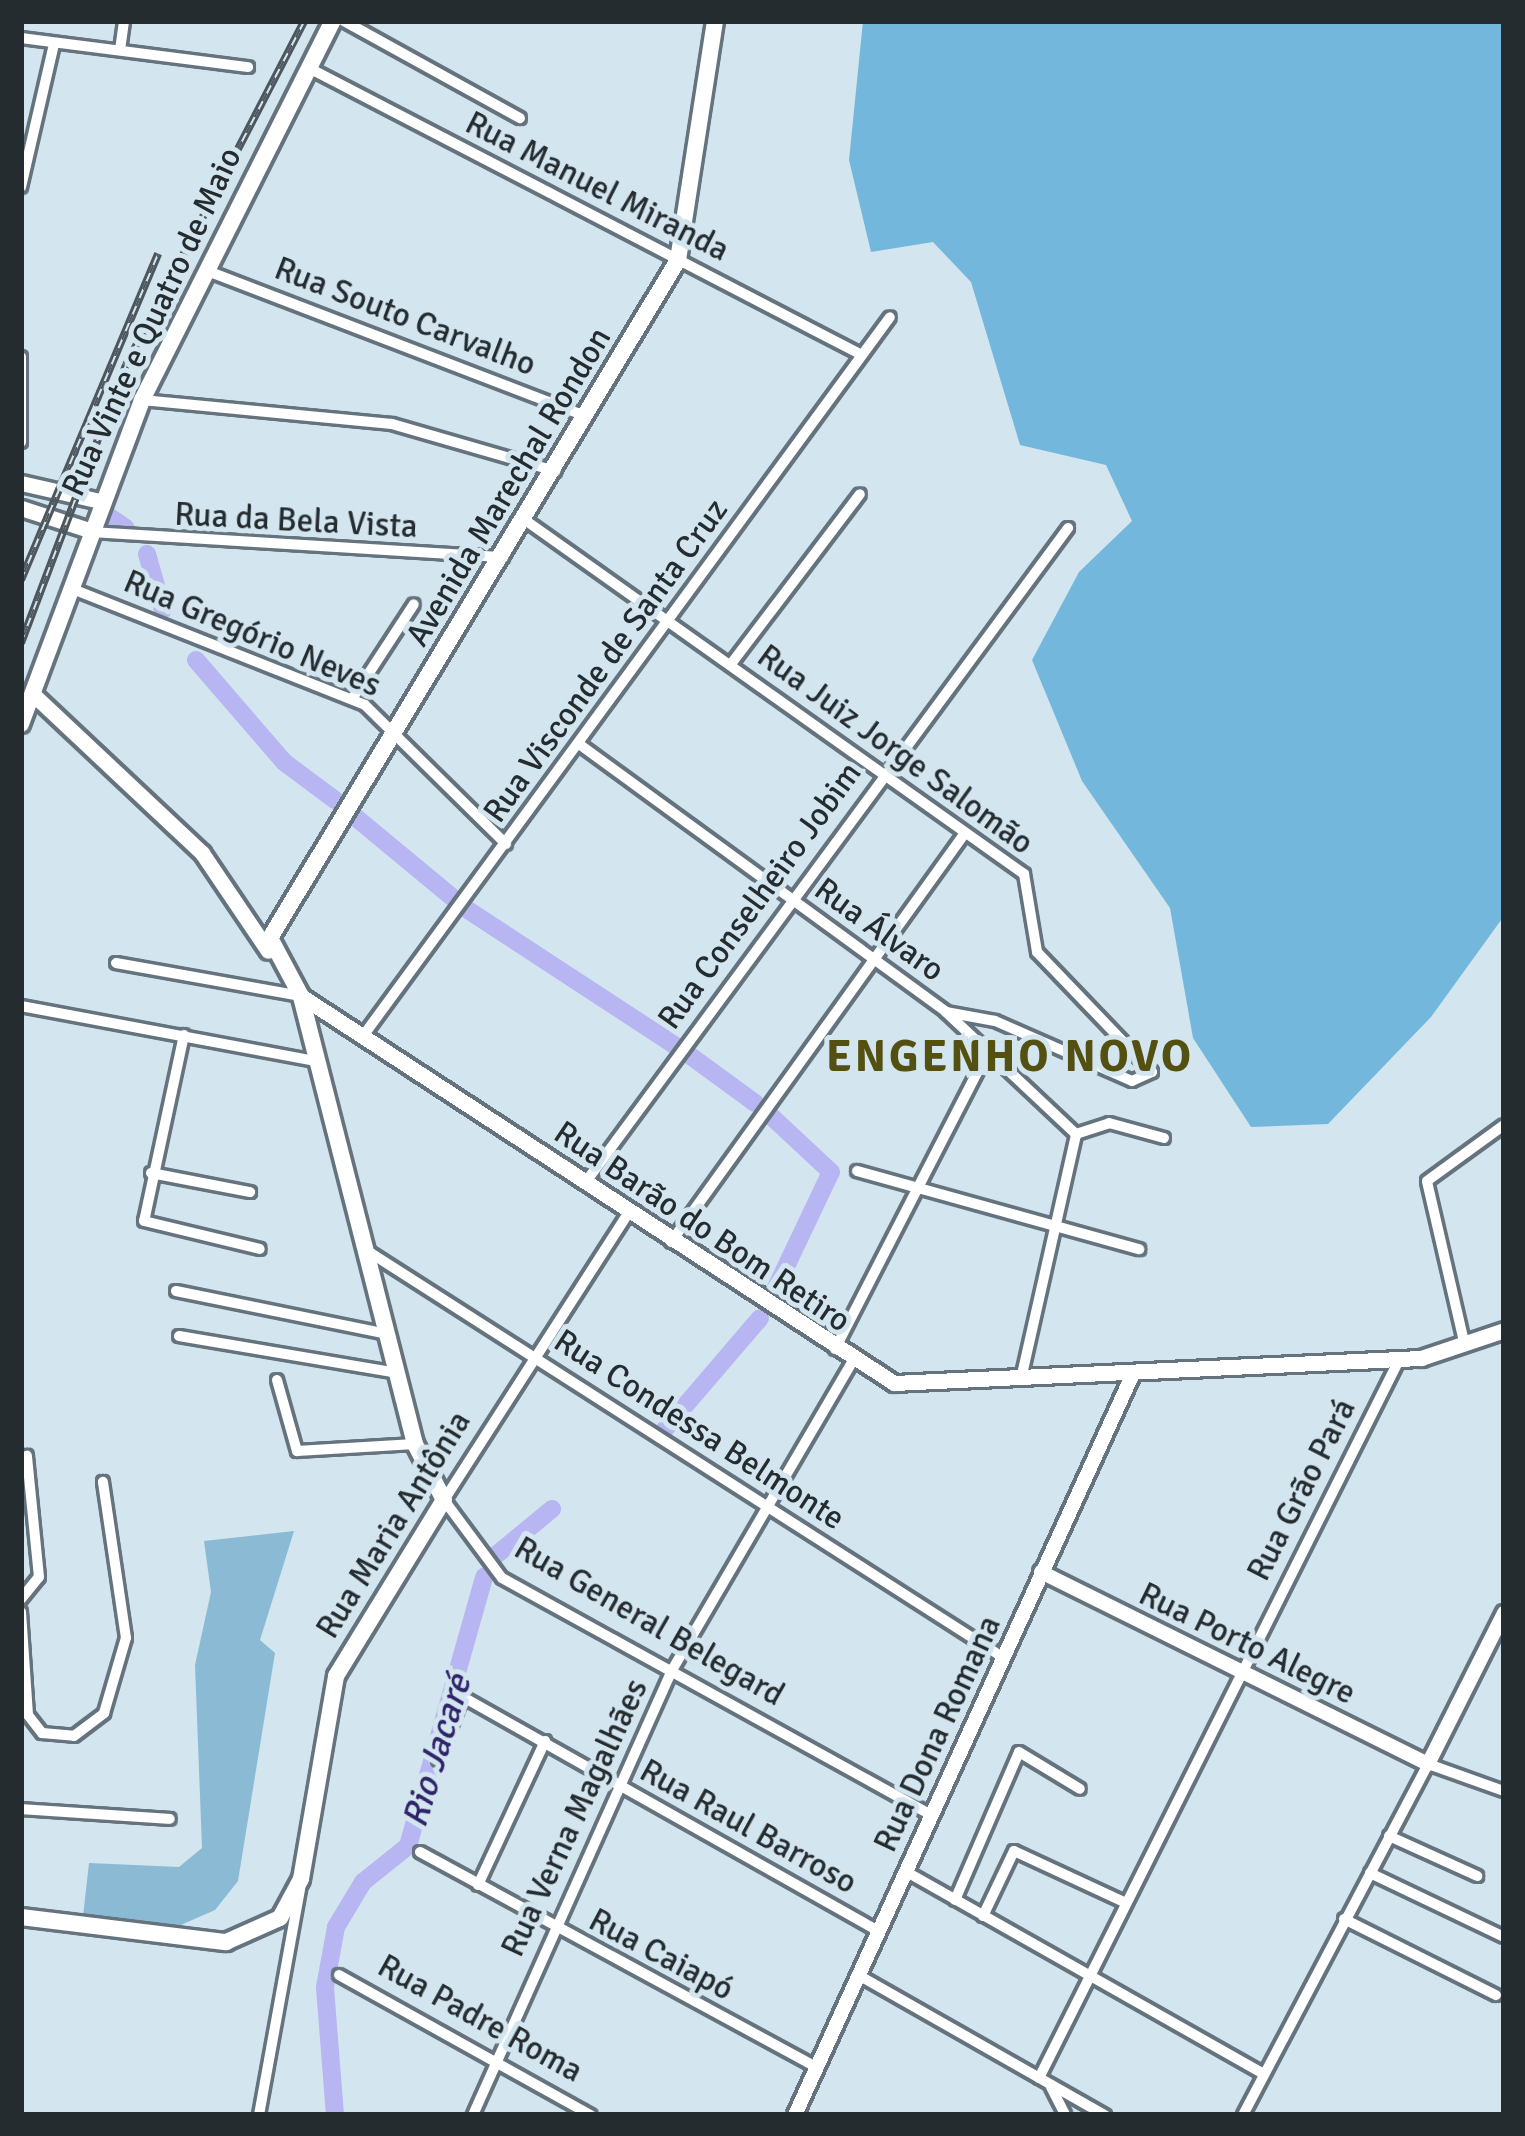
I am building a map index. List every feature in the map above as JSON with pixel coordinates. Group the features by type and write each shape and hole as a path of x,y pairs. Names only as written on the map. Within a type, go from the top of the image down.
{"main road":[{"name":"Rua Vinte e Quatro de Maio","path":"21,724 36,697 89,530 142,400 202,269 333,21"},
{"name":"Avenida Marechal Rondon","path":"268,951 277,917 504,557 678,260 715,21"},
{"path":"21,483 100,501"},
{"path":"21,508 89,530"},
{"name":"Rua Barão do Bom Retiro","path":"36,697 202,853 301,996 851,1364 894,1383 1021,1382 1400,1360 1466,1349 1504,1330"},
{"name":"Rua General Belegard","path":"301,996 415,1444 444,1500"},
{"name":"Rua Maria Antônia","path":"301,1880 336,1676 444,1500"},
{"path":"21,1917 226,1942 280,1918 301,1880"}],"street":[{"path":"120,50 124,21"},
{"path":"344,21 520,118"},
{"path":"21,38 248,68"},
{"path":"21,187 54,44"},
{"name":"Rua Manuel Miranda","path":"307,67 862,355"},
{"name":"Rua Souto Carvalho","path":"202,269 588,417"},
{"name":"Rua Visconde de Santa Cruz","path":"363,1036 890,317"},
{"path":"21,357 21,442"},
{"path":"142,400 392,424 555,471"},
{"path":"731,664 860,494"},
{"name":"Rua Juiz Jorge Salomão","path":"525,520 1024,874 1037,952 1152,1072 1132,1081 995,1021 946,1012"},
{"name":"Rua Conselheiro Jobim","path":"585,1183 883,772 1068,528"},
{"name":"Rua da Bela Vista","path":"89,530 504,557"},
{"name":"Rua Gregório Neves","path":"70,588 352,699 397,730 506,844"},
{"path":"352,699 414,604"},
{"name":"Rua Álvaro","path":"579,744 946,1012 1076,1134"},
{"path":"671,1242 965,833"},
{"path":"116,963 301,996"},
{"path":"21,1006 316,1061"},
{"path":"184,1035 151,1173 147,1225 260,1249"},
{"path":"834,1352 987,1053"},
{"path":"1021,1382 1076,1134 1108,1123 1164,1138"},
{"path":"1466,1349 1429,1195 1442,1161 1504,1125"},
{"path":"857,1172 1055,1230 1138,1249"},
{"path":"151,1173 250,1192"},
{"name":"Rua Maria Antônia","path":"444,1500 629,1212"},
{"name":"Rua Condessa Belmonte","path":"364,1248 1004,1658"},
{"path":"176,1292 388,1334"},
{"path":"179,1336 397,1372"},
{"name":"Rua Grão Pará","path":"1044,2080 1089,1977 1400,1360"},
{"name":"Rua Verna Magalhães","path":"473,2115 671,1672 851,1364"},
{"name":"Rua Dona Romana","path":"795,2115 1132,1376"},
{"path":"277,1380 297,1451 415,1444"},
{"path":"21,1599 39,1577 27,1456"},
{"path":"21,1612 28,1715 42,1732 74,1736 104,1713 126,1638 104,1482"},
{"name":"Rua General Belegard","path":"444,1500 502,1578 931,1815"},
{"name":"Rua Porto Alegre","path":"1041,1572 1428,1764"},
{"path":"1243,2115 1504,1613"},
{"name":"Rua Raul Barroso","path":"439,1760 463,1697 878,1931"},
{"path":"478,1886 545,1741"},
{"path":"955,1900 1019,1752 1080,1790"},
{"path":"1428,1764 1504,1792"},
{"path":"21,1809 170,1819"},
{"path":"1389,1836 1477,1876"},
{"path":"983,1916 1014,1851 1126,1903"},
{"name":"Rua Caiapó","path":"420,1852 816,2067"},
{"path":"905,1871 1264,2074"},
{"path":"1370,1873 1504,1937"},
{"name":"Rua Maria Antônia","path":"259,2115 301,1880"},
{"path":"1344,1919 1496,1995"},
{"name":"Rua Padre Roma","path":"339,1975 591,2115"},
{"path":"860,1976 1105,2115"},
{"path":"1044,2080 1069,2115 1084,2103"}],"shaded area":[{"path":"863,21 1504,21 1504,916 1431,1017 1328,1124 1251,1127 1193,1038 1170,908 1082,781 1032,660 1079,572 1132,521 1106,465 1020,445 971,282 933,242 871,252 849,160"},
{"path":"294,1531 260,1640 275,1653 238,1881 215,1910 174,1928 83,1916 89,1863 179,1867 202,1848 195,1665 211,1592 204,1541"}],"waterway":[{"name":"Rio Jacaré","path":"110,517 126,528"},
{"name":"Rio Jacaré","path":"147,554 163,610"},
{"name":"Rio Jacaré","path":"196,660 284,762 335,800"},
{"name":"Rio Jacaré","path":"354,816 452,897"},
{"name":"Rio Jacaré","path":"468,910 674,1045"},
{"name":"Rio Jacaré","path":"692,1057 755,1103"},
{"name":"Rio Jacaré","path":"772,1117 831,1172 772,1296"},
{"name":"Rio Jacaré","path":"665,1429 760,1318"},
{"name":"Rio Jacaré","path":"495,1556 552,1509"},
{"name":"Rio Jacaré","path":"335,2115 325,1987 336,1927 363,1882 408,1846 484,1577"}],"railway":[{"path":"21,643 126,365 304,21"},
{"path":"21,580 158,254"}],"district":[{"name":"ENGENHO NOVO","path":"1010,1057"}]}
